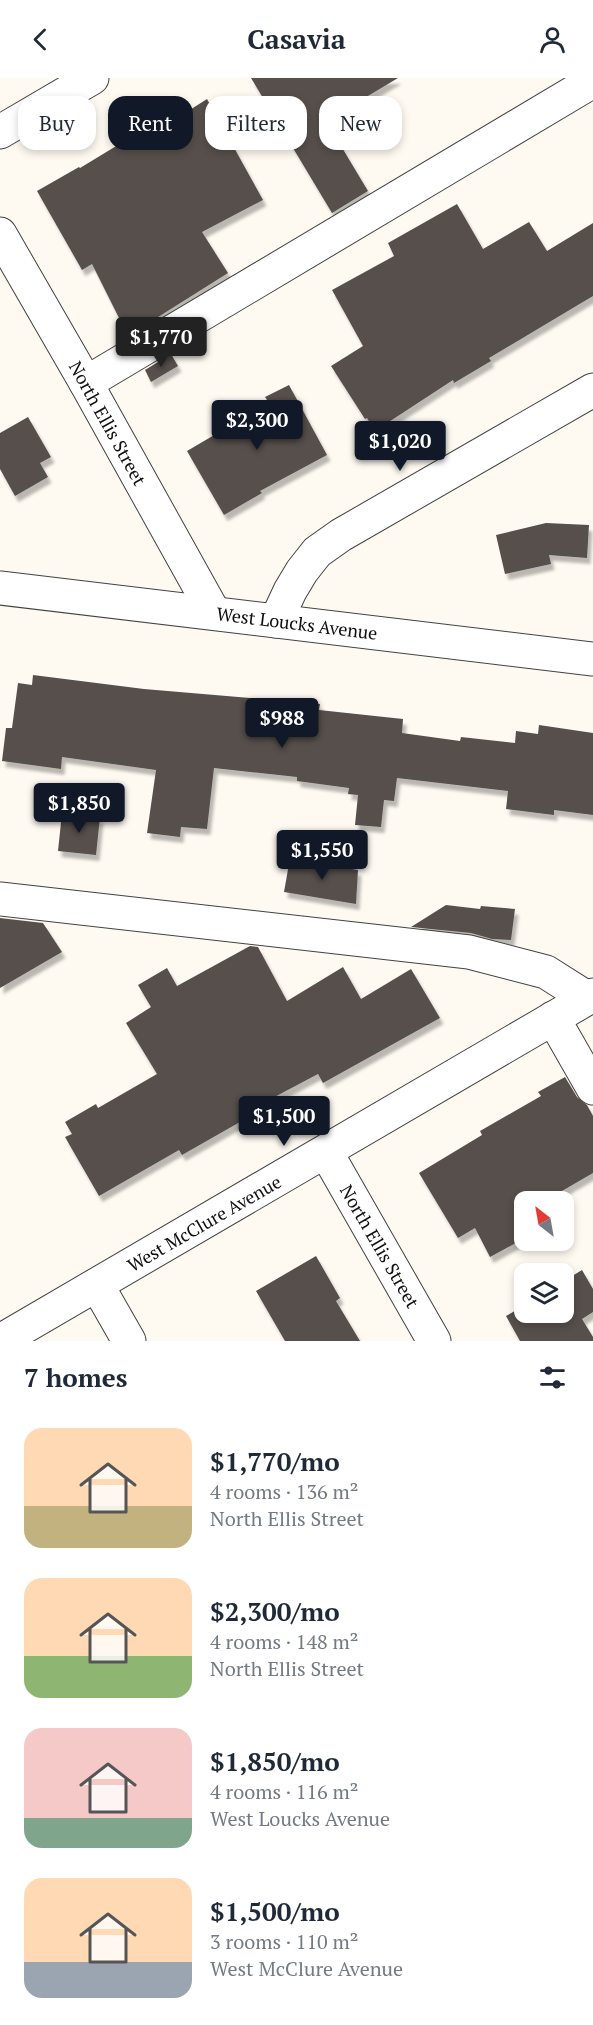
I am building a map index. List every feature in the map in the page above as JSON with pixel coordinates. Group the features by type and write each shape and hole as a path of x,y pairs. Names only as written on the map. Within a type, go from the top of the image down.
{"street":[{"path":"0,132 92,78"},
{"path":"86,383 593,81"},
{"name":"North Ellis Street","path":"0,234 214,613"},
{"path":"276,621 290,591 317,552 341,535 593,390"},
{"name":"West Loucks Avenue","path":"0,588 593,659"},
{"path":"0,898 469,952 546,972 590,997"},
{"name":"West McClure Avenue","path":"0,1341 590,997"},
{"path":"553,1018 593,1088"},
{"name":"North Ellis Street","path":"326,1152 435,1341"},
{"path":"97,1285 129,1341"}],"building":[{"path":"251,78 398,78 368,96 319,96 319,150 343,150 368,191 332,213 294,150 307,150 307,96 262,96"},
{"path":"205,100 205,150 235,150 263,200 202,232 228,273 128,336 92,264 82,270 37,191 110,150 193,150 193,108"},
{"path":"457,204 483,249 529,222 547,251 593,223 593,296 489,358 491,361 454,383 453,380 375,431 331,366 363,346 332,290 394,256 388,243"},
{"path":"171,354 178,366 151,382 145,370"},
{"path":"289,385 327,455 260,491 262,493 224,515 187,451 269,403 265,397"},
{"path":"28,417 51,457 40,463 48,477 15,496 0,469 0,433"},
{"path":"546,523 589,525 587,558 549,555 551,564 505,574 496,535"},
{"path":"33,675 144,689 320,704 319,710 403,719 402,733 460,741 461,737 515,743 516,731 538,734 539,725 593,733 593,815 554,810 554,815 506,809 508,791 397,778 394,801 384,800 381,827 355,825 358,795 348,794 349,788 297,781 297,777 214,768 207,829 181,827 180,837 147,833 156,770 62,757 61,769 2,761 6,728 12,728 18,683 32,685"},
{"path":"62,813 100,817 96,855 58,851"},
{"path":"290,858 358,870 356,904 284,892"},
{"path":"446,905 480,909 481,906 515,909 511,940 411,927"},
{"path":"0,918 43,923 62,952 0,988"},
{"path":"250,946 258,947 287,1001 343,967 361,999 411,969 440,1018 323,1083 318,1074 265,1102 269,1110 242,1126 240,1122 182,1155 179,1150 99,1196 65,1137 72,1134 65,1122 96,1104 98,1108 157,1074 126,1023 151,1007 138,985 167,968 177,986"},
{"path":"565,1077 577,1097 587,1105 593,1116 593,1173 562,1191 514,1191 514,1244 490,1257 475,1228 458,1238 419,1173 482,1135 480,1131 541,1096 538,1092"},
{"path":"316,1256 340,1298 336,1301 360,1341 285,1341 256,1291"},
{"path":"582,1270 593,1289 593,1312 582,1319 593,1341 520,1341 506,1316 514,1311 514,1323 574,1323 574,1275"}]}
